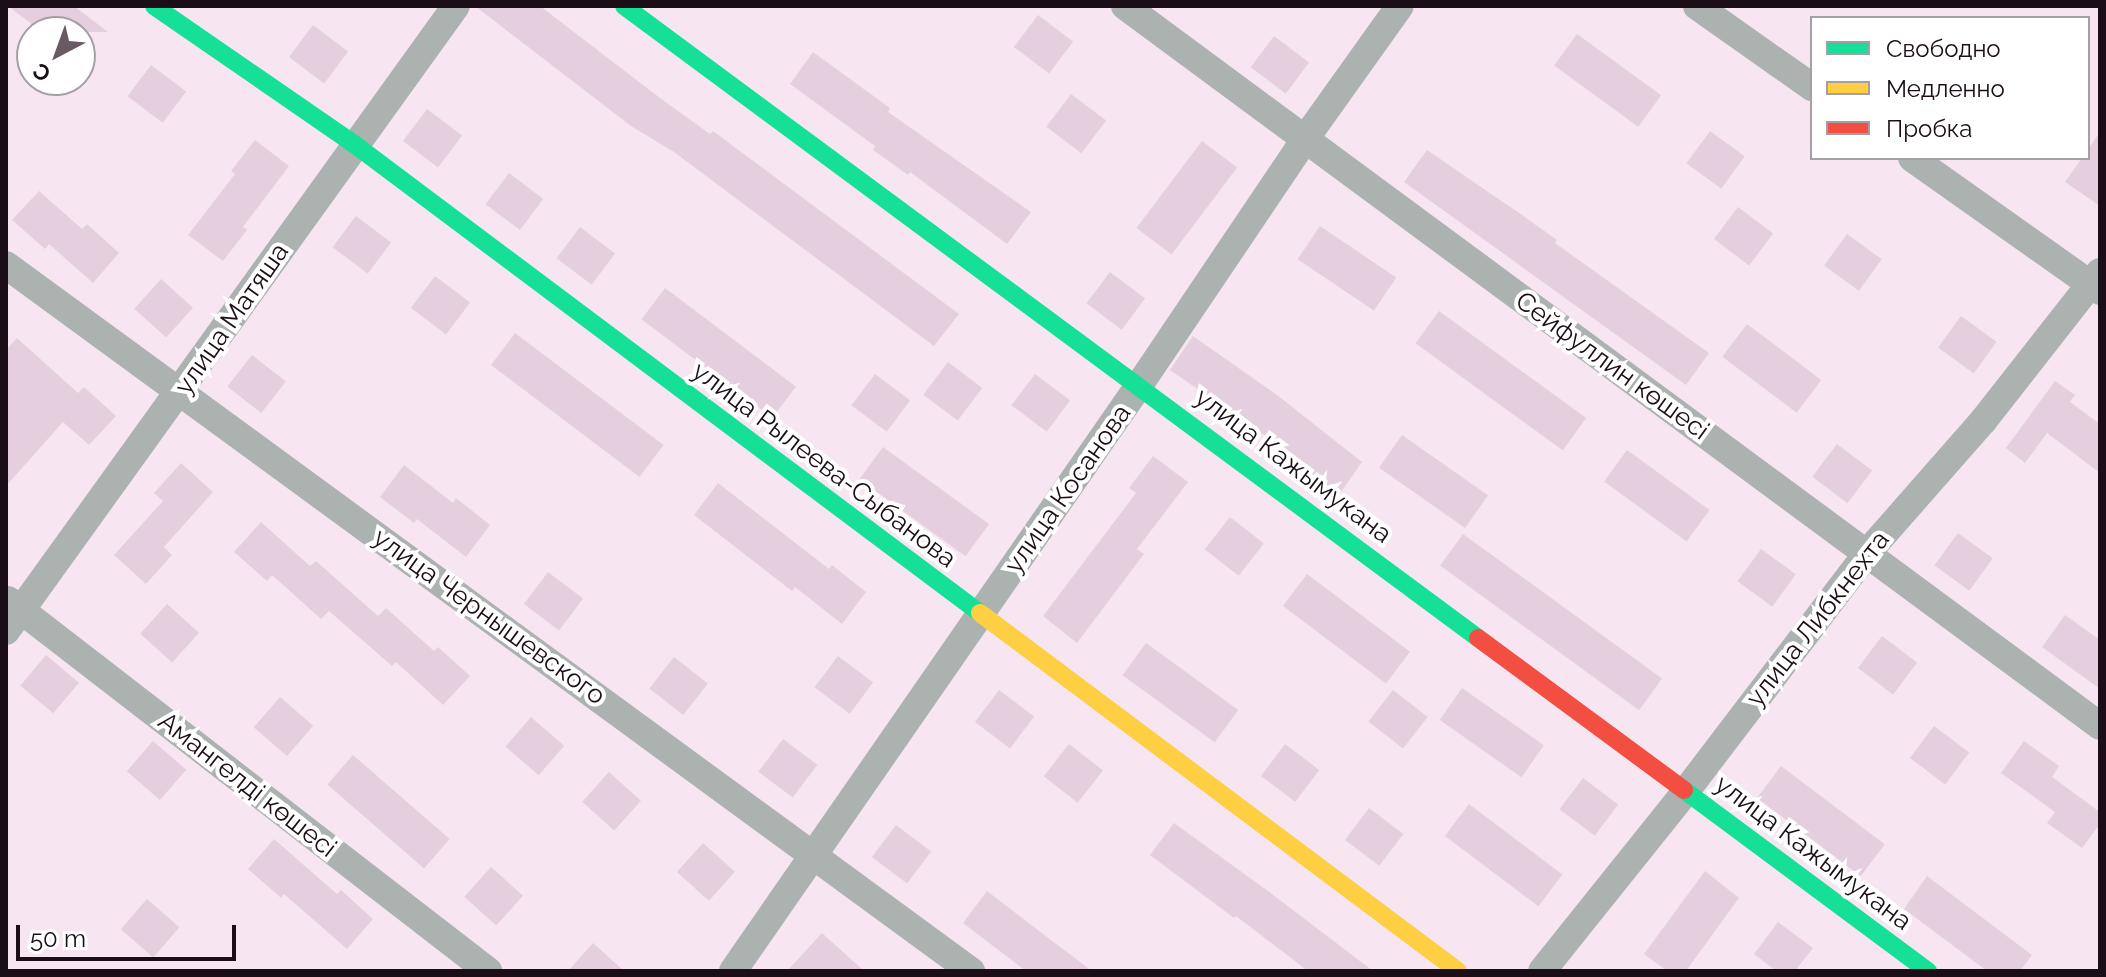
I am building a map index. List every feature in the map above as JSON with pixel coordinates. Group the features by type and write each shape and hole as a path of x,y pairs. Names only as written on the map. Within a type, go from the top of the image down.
{"street":[{"name":"улица Рылеева-Сыбанова","path":"154,6 354,144 1458,971"},
{"name":"улица Матяша","path":"11,613 182,391 354,144 456,6"},
{"name":"улица Кажымукана","path":"624,6 1140,384 1928,971"},
{"name":"Сейфуллин көшесі","path":"1125,6 2100,726"},
{"name":"улица Косанова","path":"733,971 981,616 1305,139 1400,6"},
{"path":"1697,6 1810,86"},
{"path":"1915,160 2097,282"},
{"name":"улица Чернышевского","path":"6,265 971,971"},
{"name":"улица Либкнехта","path":"1542,971 1686,791 1867,553 1983,421 2097,282"},
{"name":"Амангелді көшесі","path":"11,613 488,971"}],"building":[{"path":"8,6 74,6 87,16 21,16"},
{"path":"475,6 540,6 660,98 710,134 713,131 959,314 934,346 674,152 631,126"},
{"path":"1038,15 1073,41 1049,73 1014,47"},
{"path":"96,23 108,32 96,32"},
{"path":"313,25 348,51 324,83 289,57"},
{"path":"1577,34 1661,95 1638,127 1554,66"},
{"path":"1274,36 1309,62 1286,94 1251,67"},
{"path":"813,52 890,108 888,112 1031,212 1007,244 910,172 908,175 873,150 875,146 790,84"},
{"path":"151,65 186,91 163,123 128,96"},
{"path":"1071,94 1106,120 1081,153 1046,127"},
{"path":"427,109 462,135 438,167 403,141"},
{"path":"1710,131 1745,156 1721,189 1686,163"},
{"path":"2100,132 2100,206 2065,182 2081,160 2090,160 2090,146"},
{"path":"255,140 289,166 243,227 247,230 223,261 188,235 235,174 231,171"},
{"path":"1202,141 1237,167 1172,255 1136,228"},
{"path":"1427,150 1557,240 1555,243 1709,353 1686,385 1404,182"},
{"path":"509,173 543,199 520,230 486,204"},
{"path":"39,191 82,229 87,224 119,253 93,283 49,244 45,249 12,220"},
{"path":"1738,207 1773,233 1749,265 1714,239"},
{"path":"356,216 391,242 368,274 333,247"},
{"path":"1320,226 1396,277 1374,311 1298,259"},
{"path":"580,227 615,253 592,285 557,258"},
{"path":"1847,234 1882,259 1859,291 1824,266"},
{"path":"1110,272 1145,298 1122,330 1087,303"},
{"path":"435,276 470,302 446,334 411,308"},
{"path":"161,279 193,308 166,337 134,309"},
{"path":"665,288 796,387 773,418 642,319"},
{"path":"1439,311 1586,418 1563,450 1415,343"},
{"path":"1961,316 1997,342 1974,373 1938,348"},
{"path":"1747,324 1821,380 1797,413 1722,357"},
{"path":"515,333 664,445 639,477 491,365"},
{"path":"1193,336 1277,395 1362,462 1339,495 1264,435 1170,370"},
{"path":"17,338 78,393 84,387 116,416 89,445 63,422 6,486 6,350"},
{"path":"252,355 286,381 261,413 227,387"},
{"path":"948,362 982,388 958,421 923,395"},
{"path":"875,374 910,400 887,432 852,405"},
{"path":"1035,374 1070,400 1047,432 1012,405"},
{"path":"2055,381 2075,395 2070,402 2100,424 2100,473 2047,433 2025,463 2006,448"},
{"path":"1402,435 1488,495 1465,528 1379,468"},
{"path":"1837,444 1872,470 1847,503 1812,477"},
{"path":"883,447 989,524 965,556 859,479"},
{"path":"1627,450 1710,510 1687,542 1604,482"},
{"path":"1153,456 1188,482 1137,549 1144,554 1077,643 1043,616 1136,493 1129,488"},
{"path":"181,463 213,492 164,547 172,555 146,584 114,555 163,501 154,493"},
{"path":"404,465 453,503 456,498 490,525 466,557 417,519 414,523 380,497"},
{"path":"718,483 829,569 832,565 866,592 842,624 795,587 792,591 694,515"},
{"path":"1230,517 1264,543 1239,576 1205,549"},
{"path":"261,522 310,566 316,561 378,616 386,608 434,651 438,647 470,676 443,705 396,662 392,666 329,611 321,619 272,575 267,581 234,552"},
{"path":"1958,533 1993,558 1969,591 1934,565"},
{"path":"1463,534 1662,679 1639,710 1440,566"},
{"path":"1761,549 1796,574 1772,607 1737,581"},
{"path":"548,572 583,598 559,630 524,604"},
{"path":"1307,574 1410,652 1386,684 1283,606"},
{"path":"167,604 199,633 172,662 140,634"},
{"path":"2065,615 2100,640 2100,689 2042,647"},
{"path":"1882,636 1917,662 1893,694 1858,668"},
{"path":"1146,643 1238,710 1215,742 1122,675"},
{"path":"46,655 79,683 53,713 20,686"},
{"path":"838,656 873,682 850,714 815,687"},
{"path":"674,657 708,683 683,715 649,689"},
{"path":"1462,688 1544,745 1522,777 1440,720"},
{"path":"999,690 1034,716 1010,748 975,722"},
{"path":"1393,690 1428,717 1403,749 1368,722"},
{"path":"280,697 313,726 287,756 254,727"},
{"path":"531,717 564,746 539,775 505,746"},
{"path":"1934,726 1969,752 1945,784 1910,758"},
{"path":"783,739 817,765 793,798 758,772"},
{"path":"153,741 186,770 160,800 127,771"},
{"path":"2024,741 2059,766 2052,777 2100,812 2100,824 2082,848 2047,823 2055,812 2001,773"},
{"path":"1069,744 1103,770 1078,803 1044,776"},
{"path":"1285,744 1319,770 1295,802 1261,776"},
{"path":"353,755 450,839 424,868 327,784"},
{"path":"1781,766 1885,844 1861,876 1757,798"},
{"path":"609,772 641,801 614,830 582,802"},
{"path":"1583,778 1618,804 1595,836 1560,809"},
{"path":"1469,804 1562,874 1538,906 1445,836"},
{"path":"1369,808 1403,834 1379,866 1345,840"},
{"path":"1174,823 1373,971 1308,971 1236,916 1234,918 1150,855"},
{"path":"896,825 931,851 907,883 872,857"},
{"path":"274,839 337,894 341,890 373,919 347,949 284,894 281,898 248,869"},
{"path":"703,843 735,872 709,901 677,872"},
{"path":"491,867 523,896 496,925 464,897"},
{"path":"1705,871 1739,898 1686,971 1667,971 1644,954"},
{"path":"1927,876 2032,955 2020,971 1987,971 1904,909"},
{"path":"987,891 1092,971 1026,971 963,923"},
{"path":"147,899 179,927 153,957 121,929"},
{"path":"1778,922 1813,948 1795,971 1776,971 1754,954"},
{"path":"822,933 864,971 787,971"},
{"path":"593,943 624,971 568,971"}],"traffic: fast":[{"path":"154,6 354,144 980,613"},
{"path":"624,6 1478,638"},
{"path":"1684,790 1928,971"}],"traffic: slow":[{"path":"980,613 1458,971"}],"traffic: jam":[{"path":"1478,638 1684,790"}]}
